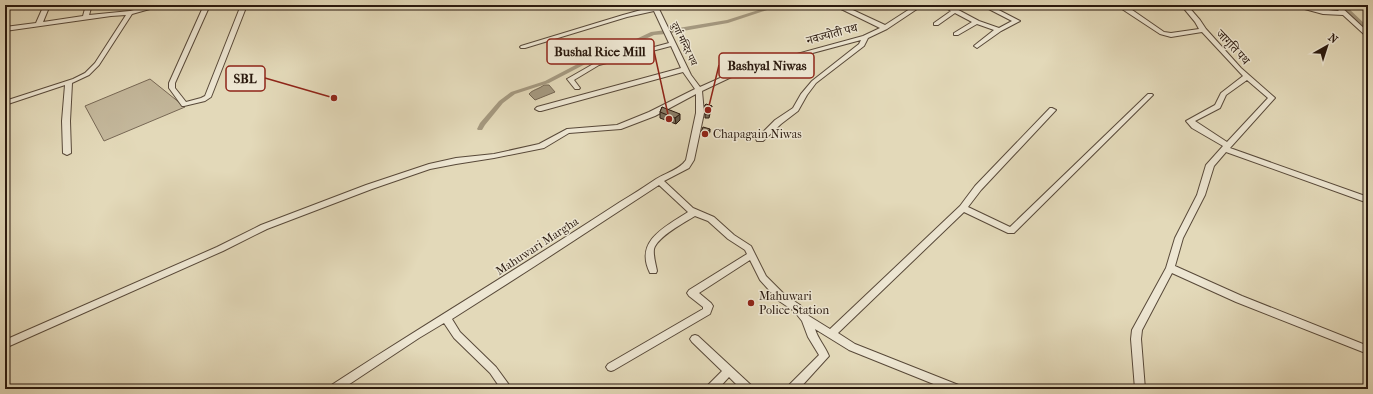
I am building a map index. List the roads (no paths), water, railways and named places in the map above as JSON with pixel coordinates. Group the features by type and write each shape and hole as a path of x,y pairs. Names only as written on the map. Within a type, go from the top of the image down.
{"street":[{"path":"39,24 47,5"},
{"path":"84,18 90,5"},
{"path":"5,29 130,13 161,5"},
{"path":"207,5 172,83 172,88 184,104 203,100 208,97 244,5"},
{"path":"524,47 655,6 669,5"},
{"name":"नवज्योती पथ","path":"5,344 264,228 369,187 456,161 494,156 541,146 567,131 618,127 652,114 699,90 744,70 865,37 885,28 920,5"},
{"path":"944,5 978,22 999,30"},
{"path":"977,46 999,30 1017,21 984,5"},
{"path":"1122,5 1162,34 1171,35 1203,30"},
{"name":"जागृति पथ","path":"1184,5 1198,21 1203,30 1246,77 1272,98 1227,148"},
{"path":"1293,5 1324,12 1345,12"},
{"path":"1336,5 1368,35"},
{"name":"दुर्गा मन्दिर पथ","path":"655,6 685,69 699,90"},
{"path":"839,6 885,28"},
{"path":"936,24 954,11"},
{"path":"5,103 83,76 92,69 130,13"},
{"path":"956,34 978,22"},
{"path":"760,139 778,122 796,109 804,94 814,82 862,45 865,37"},
{"path":"578,88 570,79 597,64 672,44"},
{"path":"539,109 685,69"},
{"path":"1246,77 1223,94 1218,106 1190,121 1194,126 1227,148 1368,200"},
{"path":"67,153 66,121 69,82"},
{"name":"Mahuwari Margha","path":"334,389 416,335 532,264 659,181 686,166 690,160 700,113 699,90"},
{"path":"963,208 1011,231 1150,95"},
{"path":"831,334 963,208 978,188 1052,110"},
{"path":"1140,389 1136,339 1137,330 1170,268 1179,238 1201,195 1210,165 1227,148"},
{"path":"659,181 671,194 693,213 700,214 711,219 731,237 748,248 763,278 782,298 797,308 806,318 852,347 957,389"},
{"path":"653,271 650,251 652,245 670,229 693,213"},
{"path":"611,367 707,311 708,306 692,293 752,255"},
{"path":"1170,268 1245,302 1368,350"},
{"path":"446,318 457,335 493,370 507,389"},
{"path":"792,389 824,356 821,348 813,337 806,318"},
{"path":"695,339 748,389"},
{"path":"711,389 729,371"}],"waterway":[{"path":"480,129 482,124 501,102 513,93 547,82 593,58 619,49 653,33 728,21 779,5"},
{"path":"1339,5 1368,33"}],"place":[{"name":"SBL","path":"334,98"},
{"name":"Bashyal Niwas","path":"708,110"},
{"name":"Bushal Rice Mill","path":"669,119"},
{"name":"Chapagain Niwas","path":"705,134"},
{"name":"Mahuwari Police Station","path":"751,303"}]}
